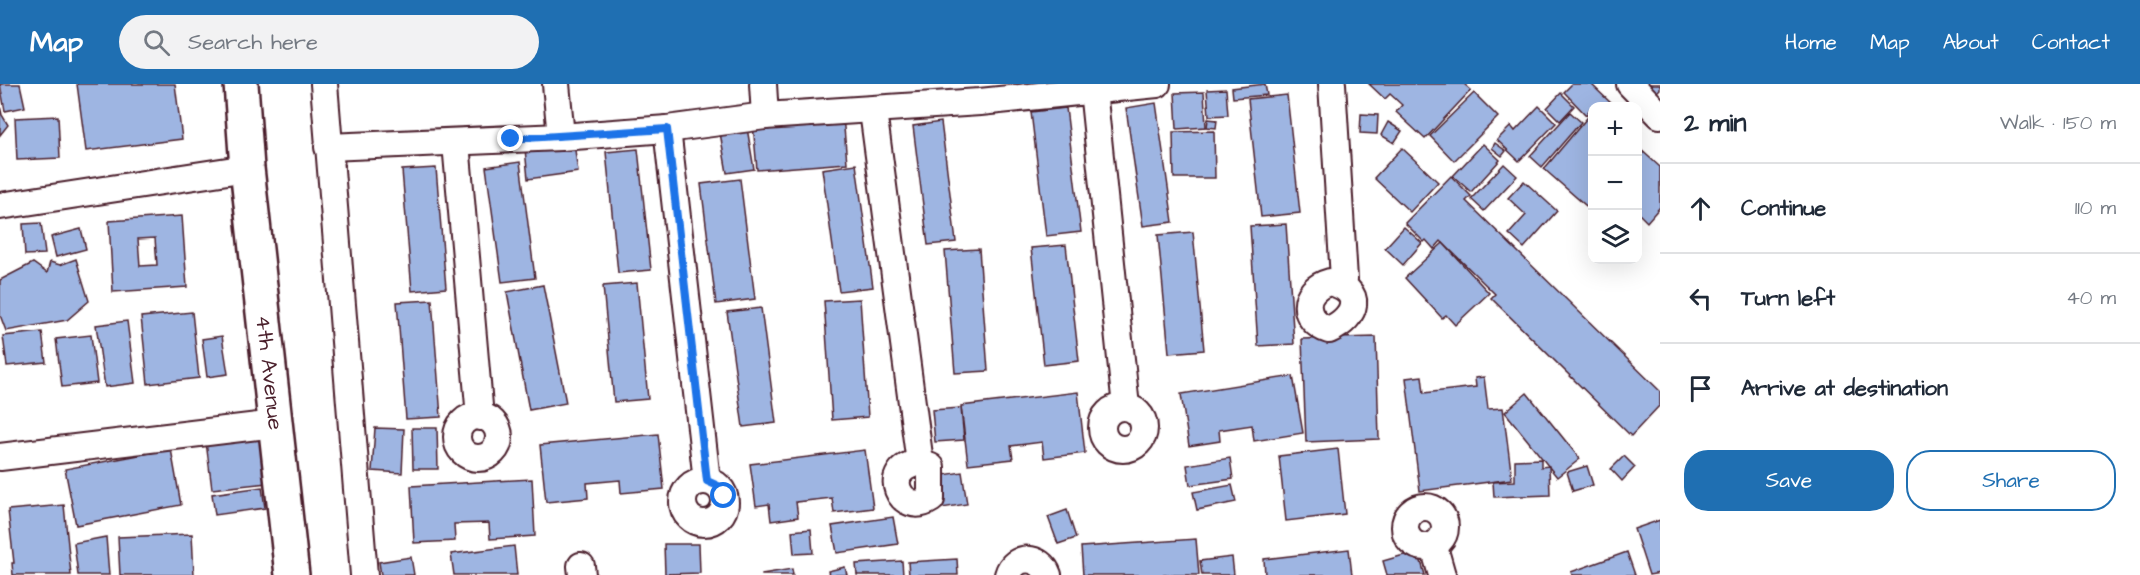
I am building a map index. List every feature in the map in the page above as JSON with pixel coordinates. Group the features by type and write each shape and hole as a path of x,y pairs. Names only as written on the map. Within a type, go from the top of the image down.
{"main road":[{"name":"4th Avenue","path":"241,84 247,168 292,575"}],"street":[{"path":"324,84 364,575"},
{"path":"556,84 561,137"},
{"path":"763,84 765,116"},
{"path":"328,147 456,143 667,129 765,116 873,111 980,93 1093,90 1157,84"},
{"path":"1332,84 1344,279 1341,285"},
{"path":"1630,84 1660,115"},
{"path":"1093,90 1126,407"},
{"path":"873,111 920,463"},
{"path":"667,129 707,481"},
{"path":"456,143 480,417"},
{"path":"0,206 247,168"},
{"path":"0,457 275,424"},
{"path":"1434,547 1442,575"},
{"path":"1008,575 1012,566 1020,560 1031,559 1042,564 1048,575"}],"building":[{"path":"0,84 20,84 25,107 5,111"},
{"path":"77,84 175,84 182,139 86,151"},
{"path":"1265,84 1267,95 1233,98 1232,88"},
{"path":"1369,84 1464,84 1471,90 1425,139 1396,112 1402,105 1390,94 1385,99"},
{"path":"1572,84 1591,84 1610,102 1588,102 1586,115 1564,92"},
{"path":"1647,84 1660,84 1660,89 1657,92"},
{"path":"1226,89 1228,115 1209,116 1207,90"},
{"path":"1204,92 1206,127 1177,129 1175,93"},
{"path":"1474,93 1498,117 1454,161 1430,136"},
{"path":"1561,93 1574,106 1560,121 1547,108"},
{"path":"1287,95 1300,213 1261,217 1248,99"},
{"path":"1156,103 1173,222 1143,226 1126,108"},
{"path":"0,106 8,125 0,135"},
{"path":"1539,106 1556,123 1519,161 1497,140 1511,126 1515,131"},
{"path":"1066,108 1081,232 1046,236 1031,112"},
{"path":"1570,112 1581,122 1542,167 1530,156"},
{"path":"1361,114 1378,115 1377,134 1360,133"},
{"path":"58,116 60,158 17,160 15,118"},
{"path":"843,116 847,163 757,170 753,124"},
{"path":"1588,117 1588,208 1544,169"},
{"path":"1208,119 1217,120 1216,128 1207,127"},
{"path":"746,122 754,169 727,173 719,127"},
{"path":"941,122 956,242 928,245 913,126"},
{"path":"1388,122 1402,131 1394,143 1381,135"},
{"path":"1214,131 1215,178 1174,178 1173,132"},
{"path":"574,143 578,172 528,179 525,149"},
{"path":"1495,143 1506,151 1502,156 1492,148"},
{"path":"1483,144 1500,160 1471,192 1453,176"},
{"path":"1402,148 1438,182 1410,212 1374,178"},
{"path":"638,149 651,270 618,273 606,152"},
{"path":"1642,151 1660,167 1660,207 1647,222 1642,217"},
{"path":"520,162 535,278 502,282 486,167"},
{"path":"856,164 873,287 839,291 822,169"},
{"path":"1504,164 1517,176 1484,211 1471,199"},
{"path":"436,168 446,288 412,291 402,170"},
{"path":"1451,176 1471,196 1466,201 1660,391 1660,405 1631,436 1491,298 1495,294 1441,241 1434,249 1405,223"},
{"path":"740,179 755,299 716,304 701,184"},
{"path":"1524,181 1557,211 1524,248 1509,234 1526,215 1508,198"},
{"path":"182,216 187,287 113,292 109,221","holes":["155,238 157,265 140,266 138,239"]},
{"path":"41,223 45,254 25,255 23,224"},
{"path":"1286,224 1294,344 1258,346 1250,226"},
{"path":"1404,227 1422,243 1403,265 1385,248"},
{"path":"81,229 86,249 56,257 51,237"},
{"path":"1193,232 1204,350 1169,353 1158,235"},
{"path":"1443,243 1489,293 1455,325 1446,315 1442,318 1405,278"},
{"path":"1066,245 1079,361 1044,365 1031,248"},
{"path":"979,249 988,371 955,373 945,251"},
{"path":"76,259 89,301 67,320 6,331 0,315 0,280 33,263 47,273 50,262 60,265"},
{"path":"637,283 648,399 614,402 603,286"},
{"path":"543,285 566,403 529,410 507,292"},
{"path":"860,299 868,417 832,420 824,301"},
{"path":"432,300 441,417 406,419 397,302"},
{"path":"761,308 776,423 743,427 727,312"},
{"path":"192,312 199,378 148,384 141,317"},
{"path":"127,321 135,383 105,387 96,325"},
{"path":"42,332 46,362 7,366 3,336"},
{"path":"91,335 97,383 62,387 56,339"},
{"path":"222,336 228,374 207,377 202,339"},
{"path":"1376,337 1379,439 1306,442 1302,339"},
{"path":"1293,376 1303,433 1254,441 1252,425 1219,430 1220,441 1189,446 1181,394"},
{"path":"1422,376 1424,393 1476,387 1475,378 1484,377 1488,409 1503,408 1512,479 1420,491 1406,378"},
{"path":"1078,392 1085,453 1044,458 1042,442 1011,446 1013,459 968,464 961,406"},
{"path":"1527,393 1580,459 1557,477 1505,412"},
{"path":"961,408 964,440 935,442 932,410"},
{"path":"375,428 404,429 402,473 372,471"},
{"path":"412,428 437,428 438,469 413,469"},
{"path":"658,434 664,489 621,493 620,480 587,483 588,498 546,502 540,445"},
{"path":"261,436 267,483 212,489 206,442"},
{"path":"171,449 181,505 76,525 65,469"},
{"path":"1338,449 1345,514 1286,521 1279,456"},
{"path":"865,450 873,508 834,513 832,498 796,502 798,517 771,521 769,504 756,506 750,464"},
{"path":"1624,456 1635,467 1622,481 1611,469"},
{"path":"1230,458 1233,479 1190,485 1187,465"},
{"path":"1541,459 1541,467 1549,466 1550,495 1494,497 1493,482 1515,481 1515,460"},
{"path":"1587,466 1593,485 1573,491 1567,472"},
{"path":"962,472 967,504 942,508 937,476"},
{"path":"532,479 535,536 490,539 489,523 454,524 455,541 414,543 411,486"},
{"path":"1232,485 1236,502 1197,510 1193,492"},
{"path":"262,487 265,508 215,515 212,494"},
{"path":"64,505 71,575 13,575 12,563 14,563 8,510"},
{"path":"1067,510 1076,538 1058,544 1048,517"},
{"path":"893,517 898,544 837,553 832,526"},
{"path":"1660,520 1660,573 1649,575 1634,529"},
{"path":"811,529 813,553 794,554 792,531"},
{"path":"192,534 194,575 120,575 118,537"},
{"path":"106,537 109,575 78,575 74,543"},
{"path":"1196,539 1199,575 1083,575 1081,547"},
{"path":"664,544 699,544 700,573 665,574"},
{"path":"514,546 517,575 454,575 451,554"},
{"path":"1349,549 1352,575 1265,575 1264,559"},
{"path":"1418,551 1425,575 1387,575 1383,561"},
{"path":"1627,552 1635,575 1572,575 1571,572"},
{"path":"411,557 414,575 381,575 379,562"},
{"path":"1232,557 1234,575 1202,575 1200,561"},
{"path":"957,559 958,575 909,575 908,562"},
{"path":"902,561 903,575 857,575 856,564"},
{"path":"845,567 847,575 829,575 828,571"},
{"path":"792,569 793,575 762,575 762,574"}],"route":[{"path":"511,139 667,129 707,481 718,486 724,496"}]}
